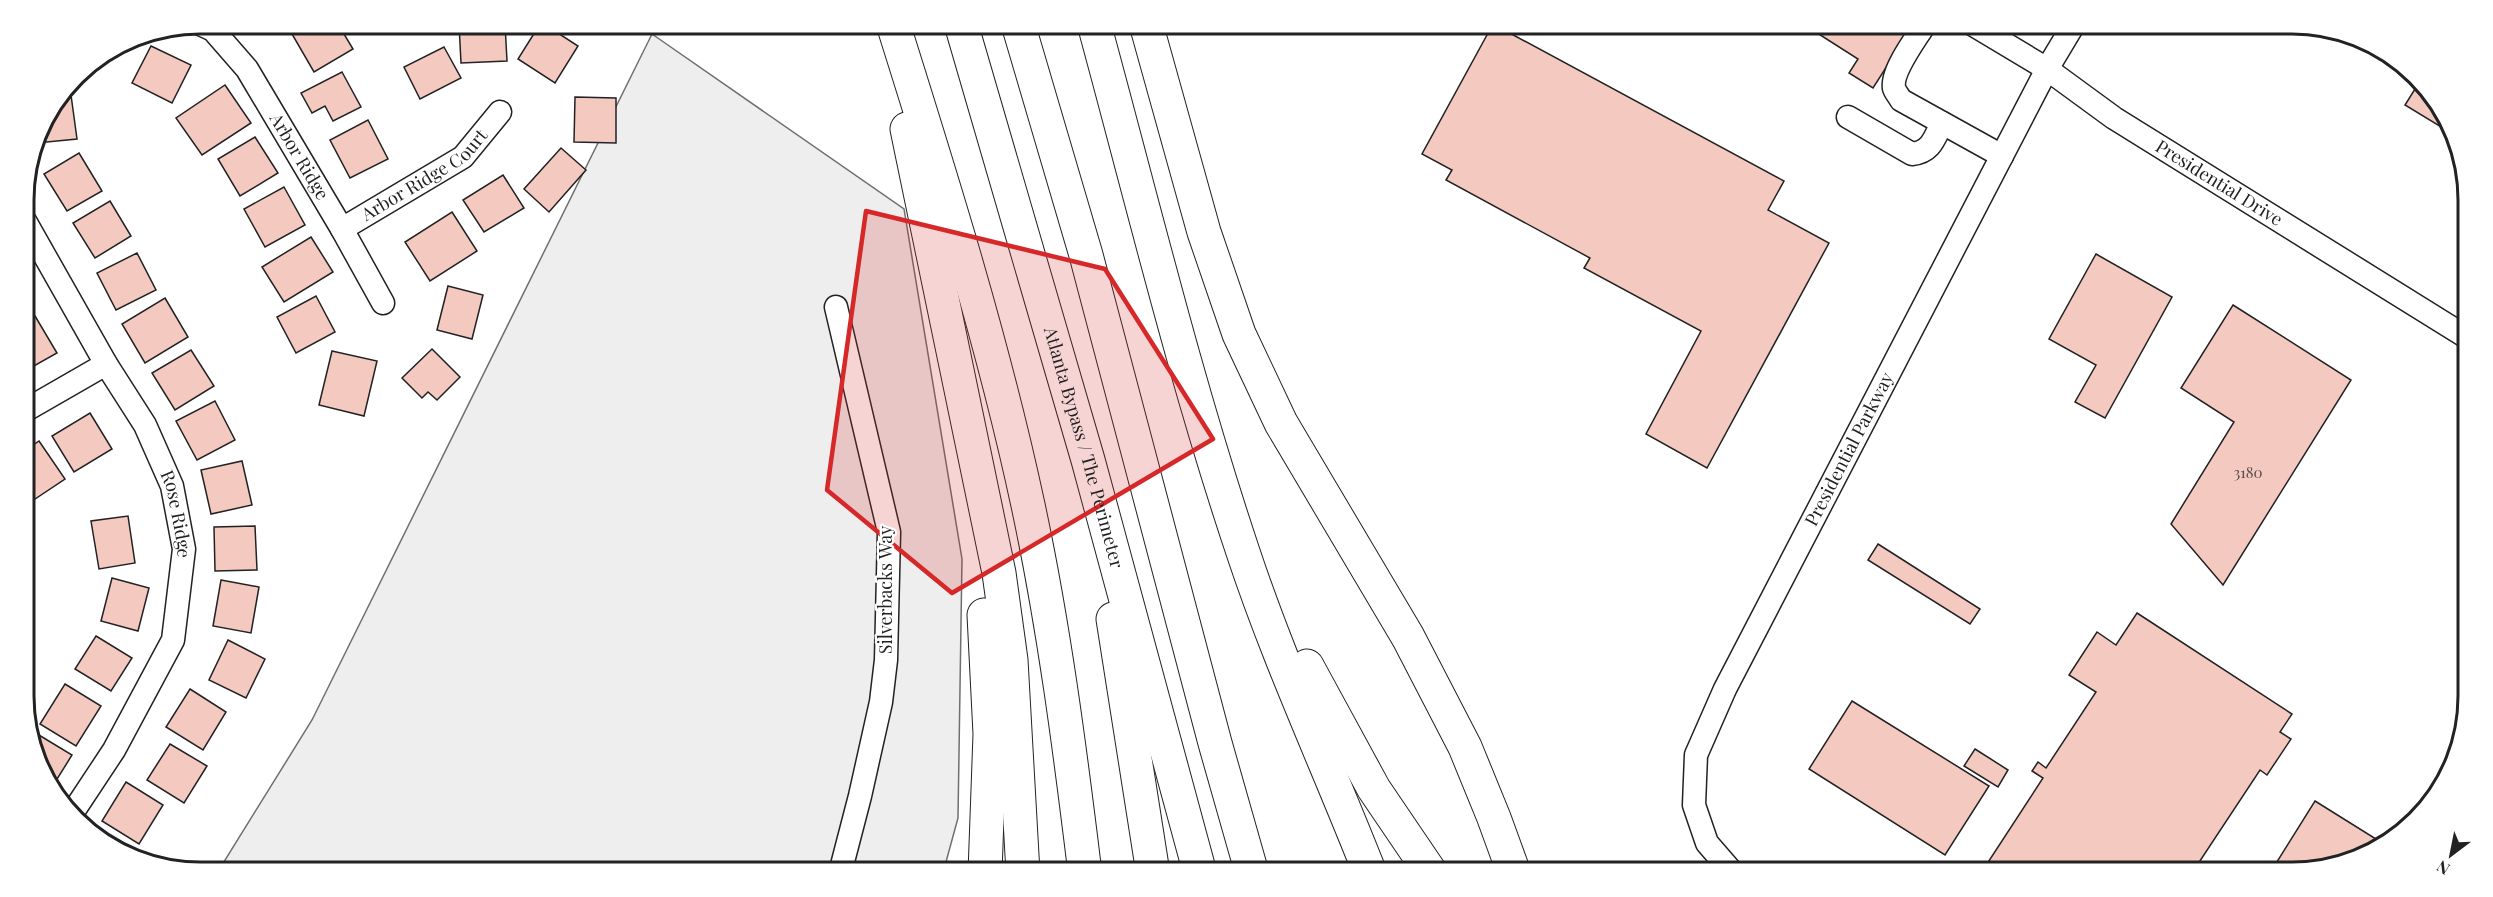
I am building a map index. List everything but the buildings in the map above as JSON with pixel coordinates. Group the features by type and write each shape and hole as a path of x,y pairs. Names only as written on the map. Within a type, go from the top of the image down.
{"highway":[{"path":"887,34 999,573 1011,660 1022,862"},
{"path":"896,34 939,169 994,363 1028,506 1065,714 1084,862"},
{"name":"Atlanta Bypass / The Perimeter","path":"963,34 1088,460 1197,862"},
{"path":"1021,34 1086,255 1215,743 1249,862"},
{"path":"1097,34 1211,454 1244,555 1282,658 1365,862"},
{"path":"1149,34 1204,232 1239,334 1281,423 1408,637 1465,747 1510,862"},
{"path":"966,422 987,651 990,734 985,862"},
{"path":"1211,454 1318,690 1374,789 1424,862"},
{"path":"1088,460 1151,862"}],"street":[{"name":"Arbor Ridge","path":"216,34 247,69 383,303"},
{"path":"1919,34 1897,71 1894,81 1895,90 1902,100 2001,156"},
{"name":"Presidential Drive","path":"1989,34 2047,69 2114,118 2458,332"},
{"name":"Presidential Parkway","path":"1724,862 1707,843 1694,806 1696,755 1725,689 2001,156 2068,34"},
{"name":"Arbor Ridge Court","path":"342,229 463,157 500,112"},
{"path":"1848,117 1912,154 1922,153 1929,147 1942,123"},
{"name":"Rose Ridge","path":"35,238 106,364 145,425 172,486 184,549 173,640 114,750 77,807"},
{"name":"Silverbacks Way","path":"836,307 889,532 886,660 881,702 843,862"},
{"path":"35,405 106,364"}],"highlighted area":[{"path":"866,211 1105,269 1213,439 952,593 827,490"}],"shaded area":[{"path":"652,34 904,209 962,559 958,818 946,862 224,862 312,720"}]}
